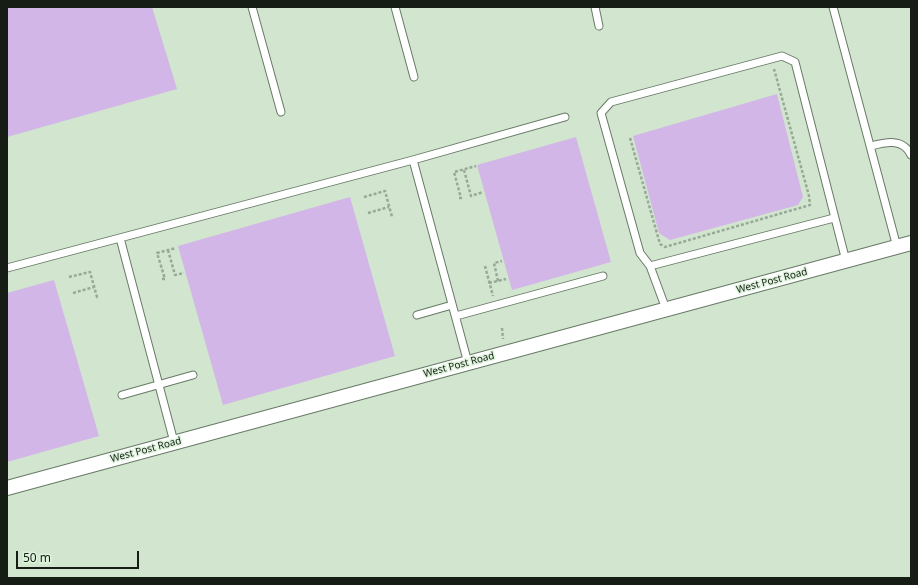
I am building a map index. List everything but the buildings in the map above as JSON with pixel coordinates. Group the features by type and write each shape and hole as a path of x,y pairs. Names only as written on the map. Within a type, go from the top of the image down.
{"street":[{"name":"West Post Road","path":"7,488 911,243"}],"lane":[{"path":"252,7 281,112"},
{"path":"395,7 414,77"},
{"path":"596,7 599,26"},
{"path":"833,7 897,247"},
{"path":"666,309 650,266 640,254 600,113 611,102 782,56 795,62 846,261"},
{"path":"7,268 413,160 565,117"},
{"path":"871,146 886,142 900,143 909,150 911,155"},
{"path":"413,160 468,363"},
{"path":"650,266 834,218"},
{"path":"120,238 174,442"},
{"path":"456,316 603,276"},
{"path":"417,315 452,305"},
{"path":"122,394 193,375"}],"path":[{"path":"630,138 660,244 665,247 810,205 809,196 771,59"},
{"path":"459,198 461,198 454,172 476,166"},
{"path":"464,170 471,196 483,192"},
{"path":"364,197 385,191 392,217 393,216"},
{"path":"368,213 389,207"},
{"path":"162,279 165,279 157,253 176,248"},
{"path":"168,250 175,275 184,273"},
{"path":"498,281 494,263 502,261"},
{"path":"485,266 493,298"},
{"path":"69,277 90,272 97,297 100,296"},
{"path":"489,283 506,278"},
{"path":"73,293 94,287"},
{"path":"502,328 502,342"}]}
